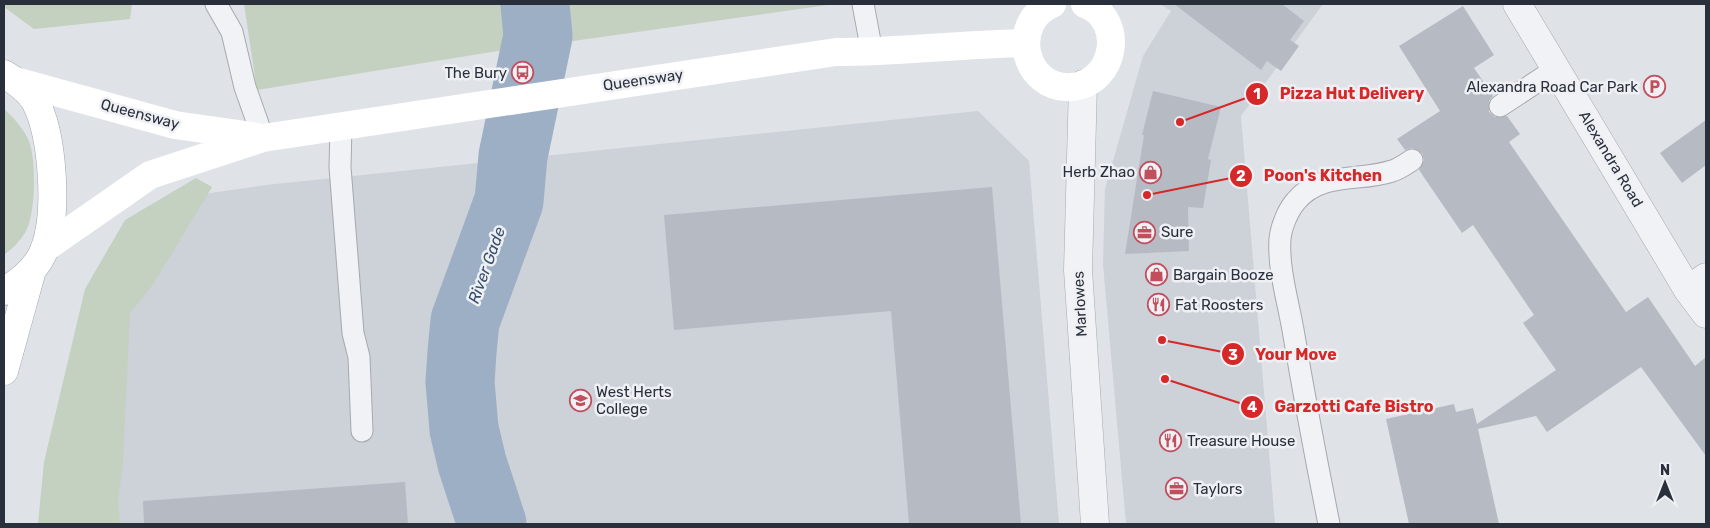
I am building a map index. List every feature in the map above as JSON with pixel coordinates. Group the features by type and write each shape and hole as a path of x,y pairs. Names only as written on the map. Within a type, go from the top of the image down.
{"main road":[{"path":"1052,4 1038,13 1031,22 1025,43 1027,55 1039,76 1060,86 1072,87 1083,84 1095,78 1104,69 1110,58 1112,45 1102,9"},
{"name":"Queensway","path":"4,291 20,282 39,259 150,175 263,138 836,52 872,52 964,44 1025,43"},
{"name":"Queensway","path":"11,78 175,125 263,138"},
{"path":"4,371 39,259 51,213 50,151 44,122 34,100 11,78"}],"street":[{"name":"Alexandra Road","path":"1518,4 1556,69 1697,284 1706,314"},
{"name":"Marlowes","path":"1083,84 1078,270 1095,524"}],"lane":[{"path":"216,4 232,32 244,87 263,138"},
{"path":"863,4 872,52"},
{"path":"1500,106 1556,69"},
{"path":"341,126 340,167 353,333 359,357 362,431"},
{"path":"1330,524 1308,419 1284,282 1280,237 1285,218 1296,201 1310,189 1324,182 1346,177 1392,171 1412,160"}],"shaded area":[{"path":"1160,4 1323,4 1241,116 1275,524 1126,524 1103,264 1105,189 1143,56 1171,11"},
{"name":"West Herts College","path":"978,111 1029,161 1059,524 108,524 115,304 204,194 266,185"}],"green space":[{"path":"4,4 132,4 130,19 34,29 4,7"},
{"path":"244,4 507,4 513,43 516,48 257,90"},
{"path":"573,4 835,4 545,45 538,9"},
{"path":"4,109 18,123 28,139 33,159 34,186 29,225 15,245 4,255"},
{"path":"196,178 212,187 154,283 130,313 123,462 118,501 120,524 38,524 44,462 85,289 125,220"}],"building":[{"path":"1174,4 1282,4 1304,21 1290,40 1299,46 1281,71 1267,61 1261,70"},
{"path":"1463,6 1494,55 1474,68 1493,96 1489,101 1489,112 1495,117 1507,116 1520,134 1509,142 1626,312 1648,297 1695,366 1706,357 1706,456 1641,367 1547,432 1536,416 1478,429 1499,524 1409,524 1386,419 1454,404 1456,412 1473,408 1477,424 1556,370 1523,323 1534,315 1473,225 1462,233 1419,170 1424,160 1422,153 1412,148 1405,150 1397,139 1440,111 1399,46"},
{"path":"1153,91 1221,107 1208,159 1211,160 1203,208 1188,207 1189,251 1125,254 1144,135 1142,135"},
{"path":"1706,120 1706,165 1682,183 1660,153"},
{"path":"992,187 1021,524 909,524 891,311 674,330 664,215"},
{"path":"405,482 408,524 144,524 143,501"}],"waterway":[{"name":"River Gade","path":"492,524 472,463 464,429 460,382 462,352 465,321 509,201 513,156 538,36 535,4"}],"place":[{"name":"The Bury","path":"523,73"},
{"name":"Alexandra Road Car Park","path":"1654,87"},
{"name":"Pizza Hut Delivery","path":"1180,122"},
{"name":"Herb Zhao","path":"1151,172"},
{"name":"Poon's Kitchen","path":"1147,195"},
{"name":"Sure","path":"1145,232"},
{"name":"Bargain Booze","path":"1157,275"},
{"name":"Fat Roosters","path":"1159,305"},
{"name":"Your Move","path":"1162,340"},
{"name":"Garzotti Cafe Bistro","path":"1165,379"},
{"name":"West Herts College","path":"580,401"},
{"name":"Treasure House","path":"1171,441"},
{"name":"Taylors","path":"1177,489"}]}
